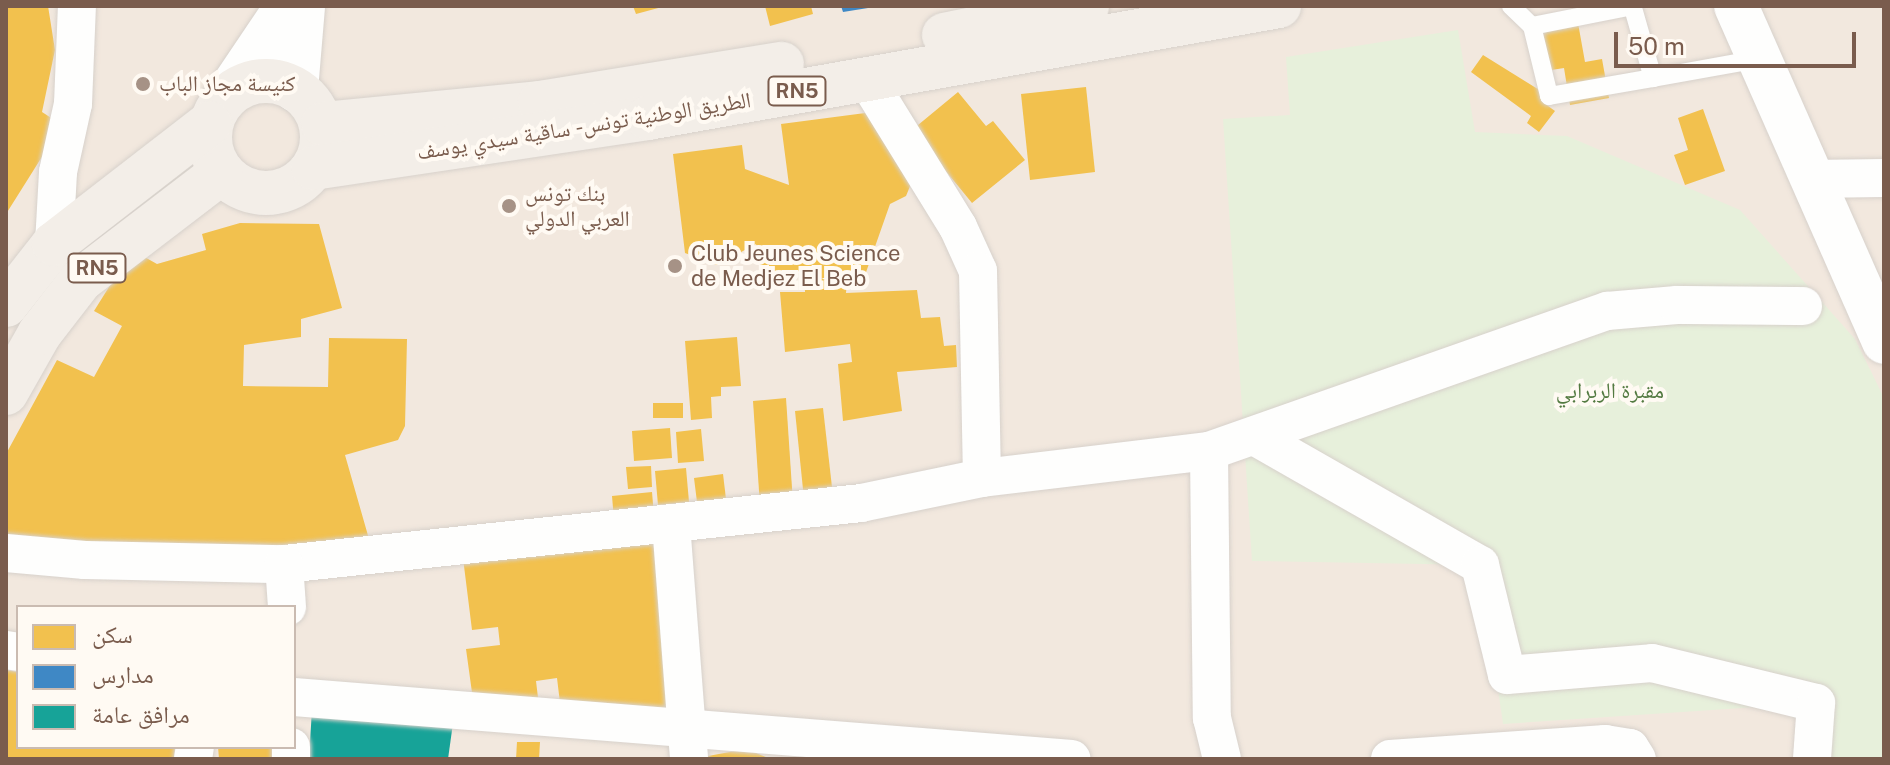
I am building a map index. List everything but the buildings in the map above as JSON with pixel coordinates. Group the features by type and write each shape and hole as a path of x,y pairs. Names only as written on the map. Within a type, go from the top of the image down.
{"main road":[{"path":"220,106 267,79 296,90 323,124 313,168 297,184 265,193 248,191 221,173 212,157 220,106 287,6"},
{"path":"296,90 303,6"},
{"name":"الطريق الوطنية تونس - ساقية سيدي يوسف","path":"323,124 540,103 865,50 1087,6"},
{"name":"الطريق الوطنية تونس - ساقية سيدي يوسف","path":"313,168 648,118 1279,6"},
{"path":"1736,6 1810,179 1874,296 1884,342"},
{"name":"RN5","path":"6,305 54,244 220,106"},
{"name":"RN5","path":"6,393 40,333 81,280 221,173"}],"street":[{"path":"54,244 58,172 73,104 77,6"},
{"path":"866,78 958,227 978,271 982,478"},
{"path":"1810,179 1884,178"},
{"path":"6,553 85,560 284,564 861,503 982,478 1209,451 1607,311 1677,305 1803,306"},
{"path":"1254,436 1480,565 1507,675 1652,663 1816,703 1812,759"},
{"path":"1209,451 1212,718 1222,759"},
{"path":"671,524 687,744"},
{"path":"284,564 287,605"},
{"path":"296,697 687,744 1072,759"},
{"path":"1390,759 1605,744 1630,748 1637,759"}],"lane":[{"path":"1511,6 1532,26 1549,96 1759,59"},
{"path":"1532,26 1633,7 1653,78"}],"shaded area":[{"path":"6,6 1884,6 1884,759 6,759"}],"green space":[{"name":"مقبرة الربرابي","path":"1458,30 1475,132 1567,136 1740,210 1855,339 1884,398 1884,759 1805,759 1816,703 1503,724 1480,565 1252,561 1223,119 1290,115 1286,57"}],"place":[{"name":"كنيسة مجاز الباب","path":"143,84"},
{"name":"بنك تونس العربي الدولي","path":"509,206"},
{"name":"Club Jeunes Science de Medjez El Beb","path":"675,266"}]}
